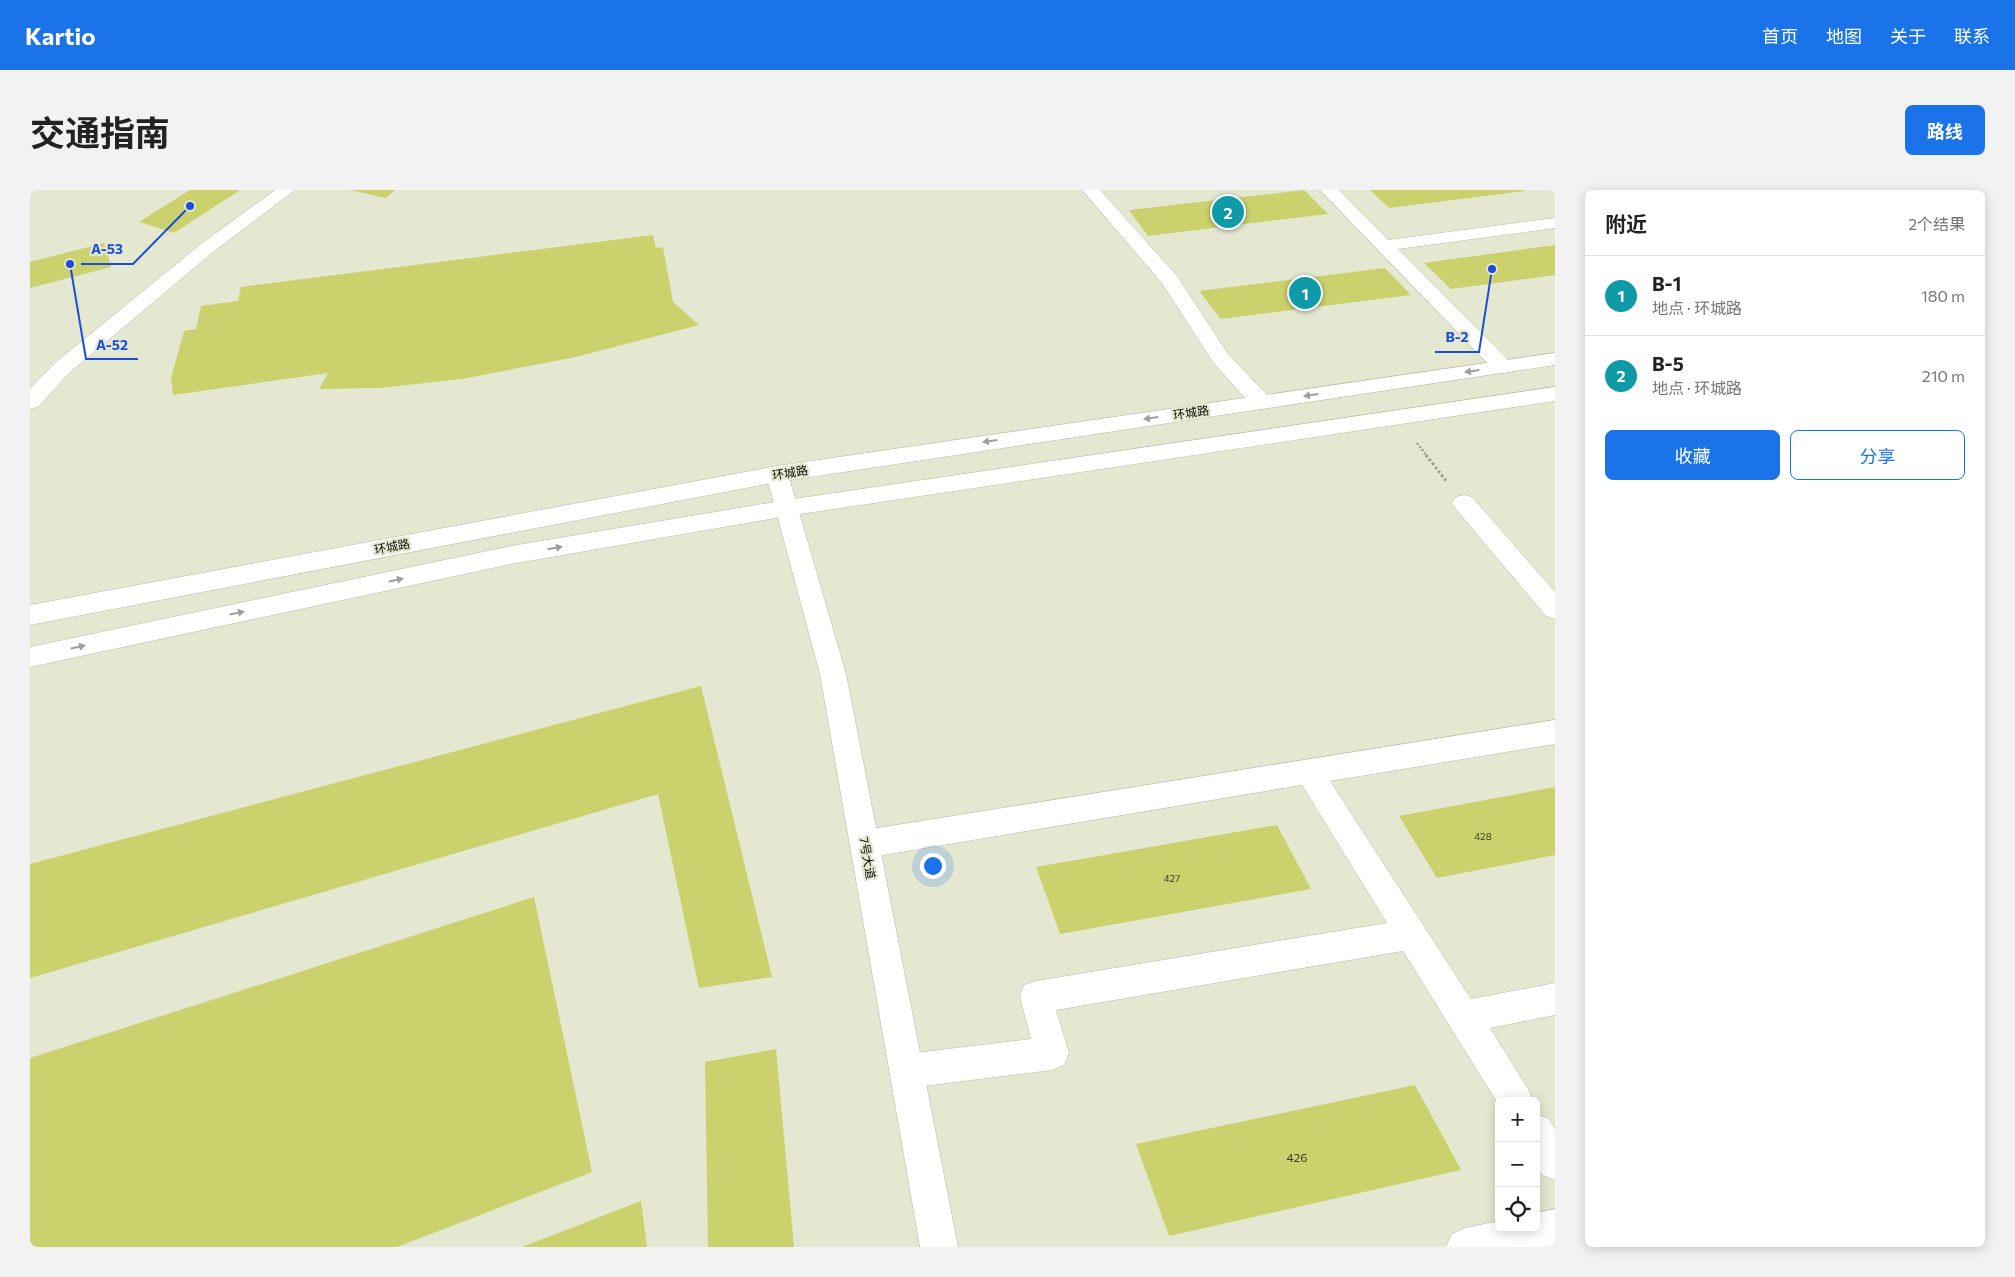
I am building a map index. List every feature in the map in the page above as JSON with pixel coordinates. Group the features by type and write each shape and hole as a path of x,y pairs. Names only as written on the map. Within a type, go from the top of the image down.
{"street":[{"path":"30,402 62,368 207,248 286,190"},
{"path":"1090,190 1170,280 1220,358 1261,402"},
{"path":"1329,190 1503,367"},
{"path":"1383,246 1555,223"},
{"name":"环城路","path":"30,614 777,474 1555,359"},
{"path":"30,657 511,555 787,508 1555,394"},
{"name":"7号大道","path":"777,474 833,674 939,1247"},
{"path":"1464,503 1555,609"},
{"path":"865,844 1555,732"},
{"path":"1309,772 1514,1097"},
{"path":"907,1071 1052,1053 1036,997 1412,934"},
{"path":"1464,1017 1555,999"},
{"path":"1540,1138 1555,1162"},
{"path":"1465,1247 1555,1228"}],"path":[{"path":"1396,417 1464,503"}],"building":[{"path":"190,190 240,190 174,233 139,222"},
{"path":"350,190 395,190 386,198"},
{"path":"1304,190 1328,214 1148,236 1129,210"},
{"path":"1370,190 1525,190 1525,191 1389,208"},
{"path":"653,235 656,248 663,247 673,302 699,325 576,357 462,379 379,388 319,389 328,373 173,395 171,378 184,331 196,329 201,306 238,301 241,287"},
{"path":"104,243 111,267 30,288 30,262"},
{"path":"1555,245 1555,275 1451,289 1424,263"},
{"path":"1385,268 1411,295 1221,319 1199,291"},
{"path":"701,686 772,977 699,988 658,794 30,978 30,864"},
{"path":"1555,787 1555,855 1437,878 1399,816"},
{"path":"1277,825 1311,889 1060,934 1036,867"},
{"path":"534,897 592,1172 397,1247 30,1247 30,1058"},
{"path":"776,1049 794,1247 708,1247 705,1062"},
{"path":"1415,1085 1461,1170 1169,1236 1136,1144"},
{"path":"641,1201 647,1247 522,1247"}],"place":[{"name":"A-53","path":"190,206"},
{"name":"B-5","path":"1228,212"},
{"name":"A-52","path":"70,264"},
{"name":"B-2","path":"1492,269"},
{"name":"B-1","path":"1305,293"}]}
